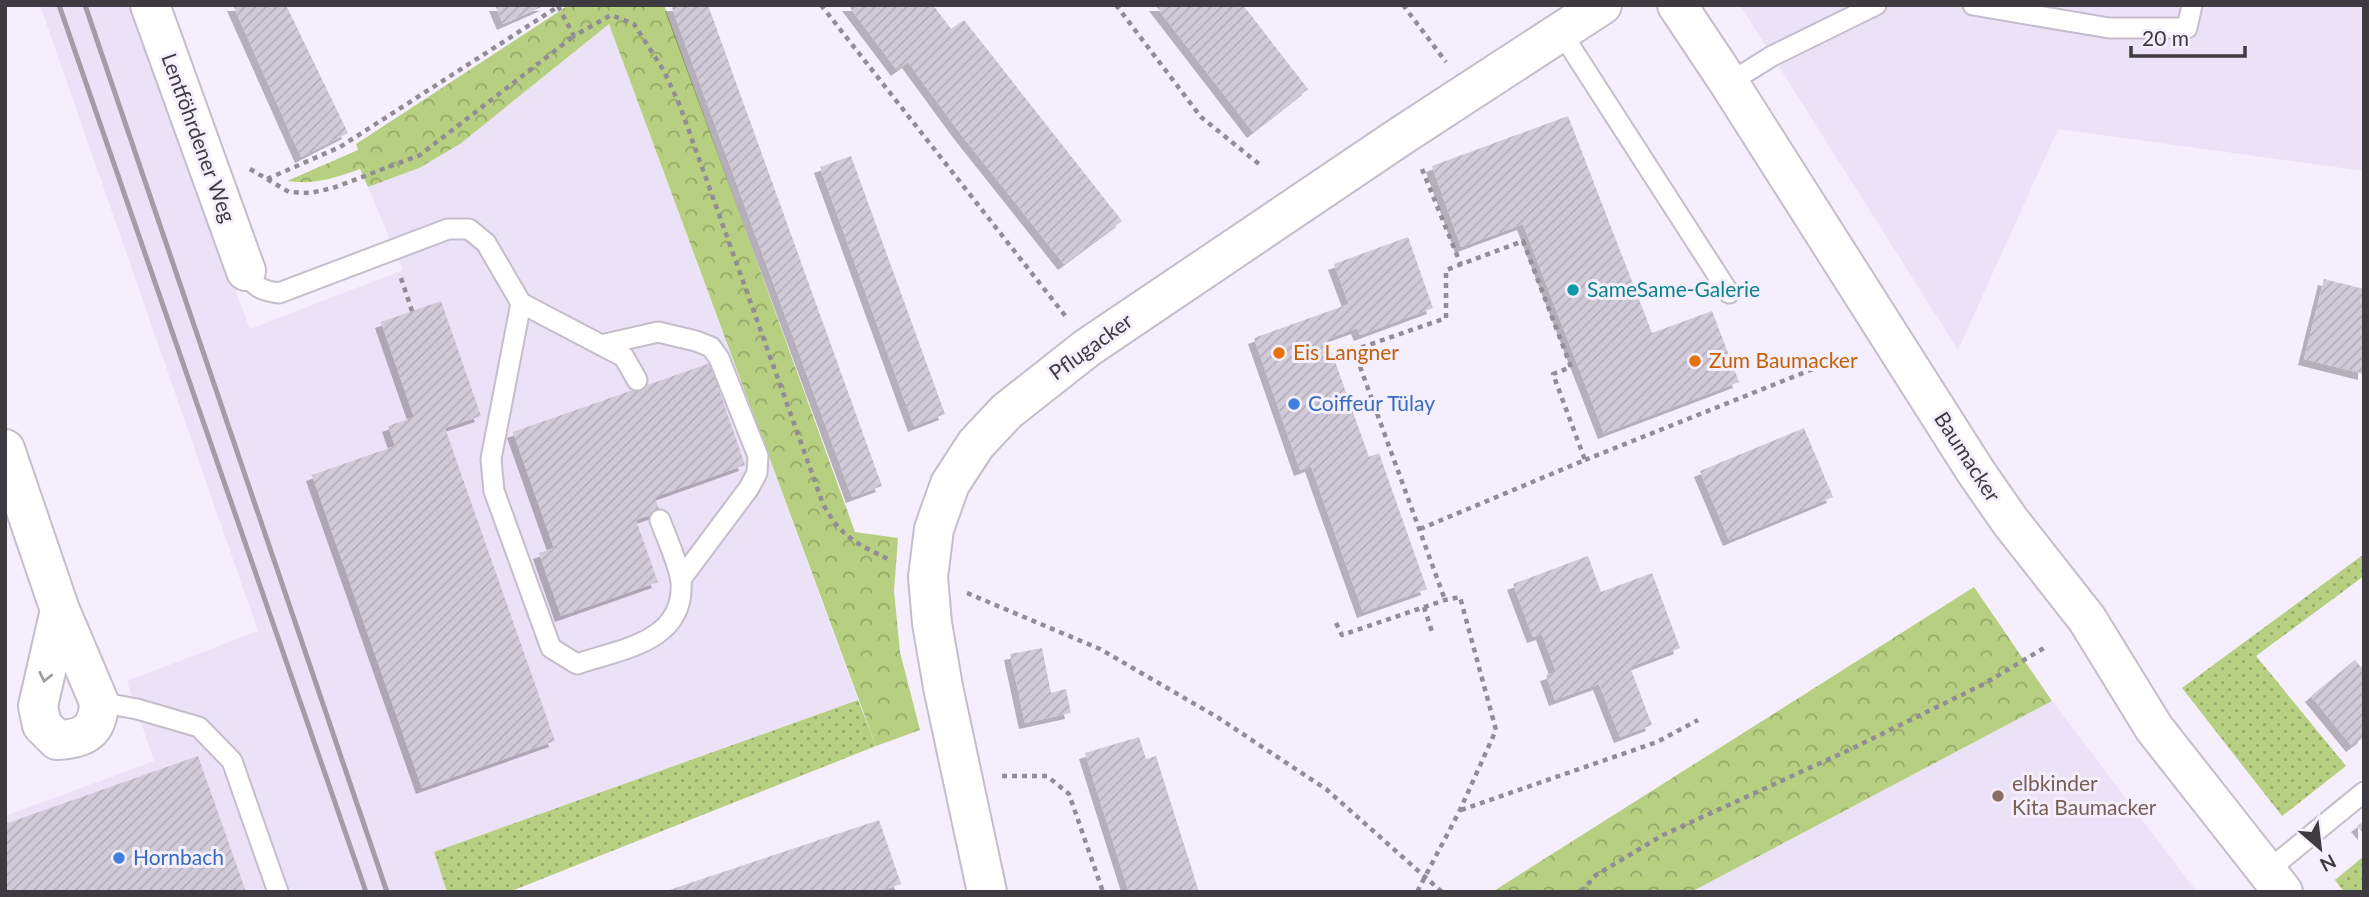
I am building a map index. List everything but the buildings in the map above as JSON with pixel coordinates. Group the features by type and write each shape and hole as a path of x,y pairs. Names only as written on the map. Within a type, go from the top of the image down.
{"street":[{"name":"Lentföhrdener Weg","path":"150,5 246,271"},
{"name":"Pflugacker","path":"987,892 943,687 932,623 928,577 934,529 950,484 976,444 1007,411 1087,348 1378,151 1602,5"},
{"name":"Baumacker","path":"1677,5 1989,492 2087,620 2154,728 2274,882"},
{"path":"5,449 60,610 99,702 99,718 90,731 75,740 57,740 43,725 38,706 60,610"}],"lane":[{"path":"1729,83 1772,56 1876,5"},
{"path":"1973,5 2109,28 2187,28 2192,5"},
{"path":"1561,32 1729,293"},
{"path":"246,271 249,280 262,290 279,293 448,229 470,229 486,243 521,303 624,357 636,380"},
{"path":"521,303 491,459 494,491 551,648 577,664 654,638 670,623 680,603 681,579 660,520"},
{"path":"601,345 658,332 711,347 719,358 758,456 757,473 749,488 681,579"},
{"path":"99,702 137,709 199,727 232,761 278,892"},
{"path":"2274,882 2364,792"}],"path":[{"path":"821,5 1075,327"},
{"path":"1116,5 1201,117 1259,163"},
{"path":"1404,5 1448,64"},
{"path":"267,179 340,147 559,6 573,36"},
{"path":"249,168 289,192 310,193 333,188 420,155 573,36 611,15 634,24 664,71 680,106 823,504 840,531 852,541 897,564"},
{"path":"1418,159 1461,265"},
{"path":"1445,600 1354,350 1446,318 1446,270 1523,241 1571,368 1553,374 1586,460"},
{"path":"392,251 412,311"},
{"path":"1420,529 1843,358"},
{"path":"966,592 1100,649 1217,717 1326,789 1442,892"},
{"path":"1336,623 1342,635 1460,597 1496,730 1460,810 1417,892"},
{"path":"1424,607 1433,635"},
{"path":"1581,892 1596,875 1663,835 1970,691 2044,649"},
{"path":"1460,810 1657,742 1698,720"},
{"path":"1000,776 1046,776 1069,794 1103,892"}],"shaded area":[{"path":"40,5 129,5 250,329 403,270 368,187 419,168 460,144 609,24 858,700 434,852 447,892 5,892 5,816 154,761 127,681 258,631"},
{"path":"1740,5 2364,5 2364,171 2058,129 1958,350"},
{"name":"elbkinder Kita Baumacker","path":"2052,701 2197,892 1691,892"}],"green space":[{"path":"569,5 664,5 855,532 898,538 894,591 900,652 920,730 876,746 609,24 460,144 419,168 368,187 360,169 324,180 287,181 358,150 356,144"},
{"path":"2364,554 2364,576 2256,656 2346,766 2282,816 2182,688"},
{"path":"1974,587 2052,701 1691,892 1492,892"},
{"path":"858,700 876,746 509,892 447,892 434,852"},
{"path":"2364,856 2364,892 2344,892 2335,880"}],"railway":[{"path":"59,5 366,892"},
{"path":"85,5 387,892"}],"place":[{"name":"SameSame-Galerie","path":"1573,290"},
{"name":"Eis Langner","path":"1279,353"},
{"name":"Zum Baumacker","path":"1695,361"},
{"name":"Coiffeur Tülay","path":"1294,404"},
{"name":"elbkinder Kita Baumacker","path":"1998,796"},
{"name":"Hornbach","path":"119,858"}]}
